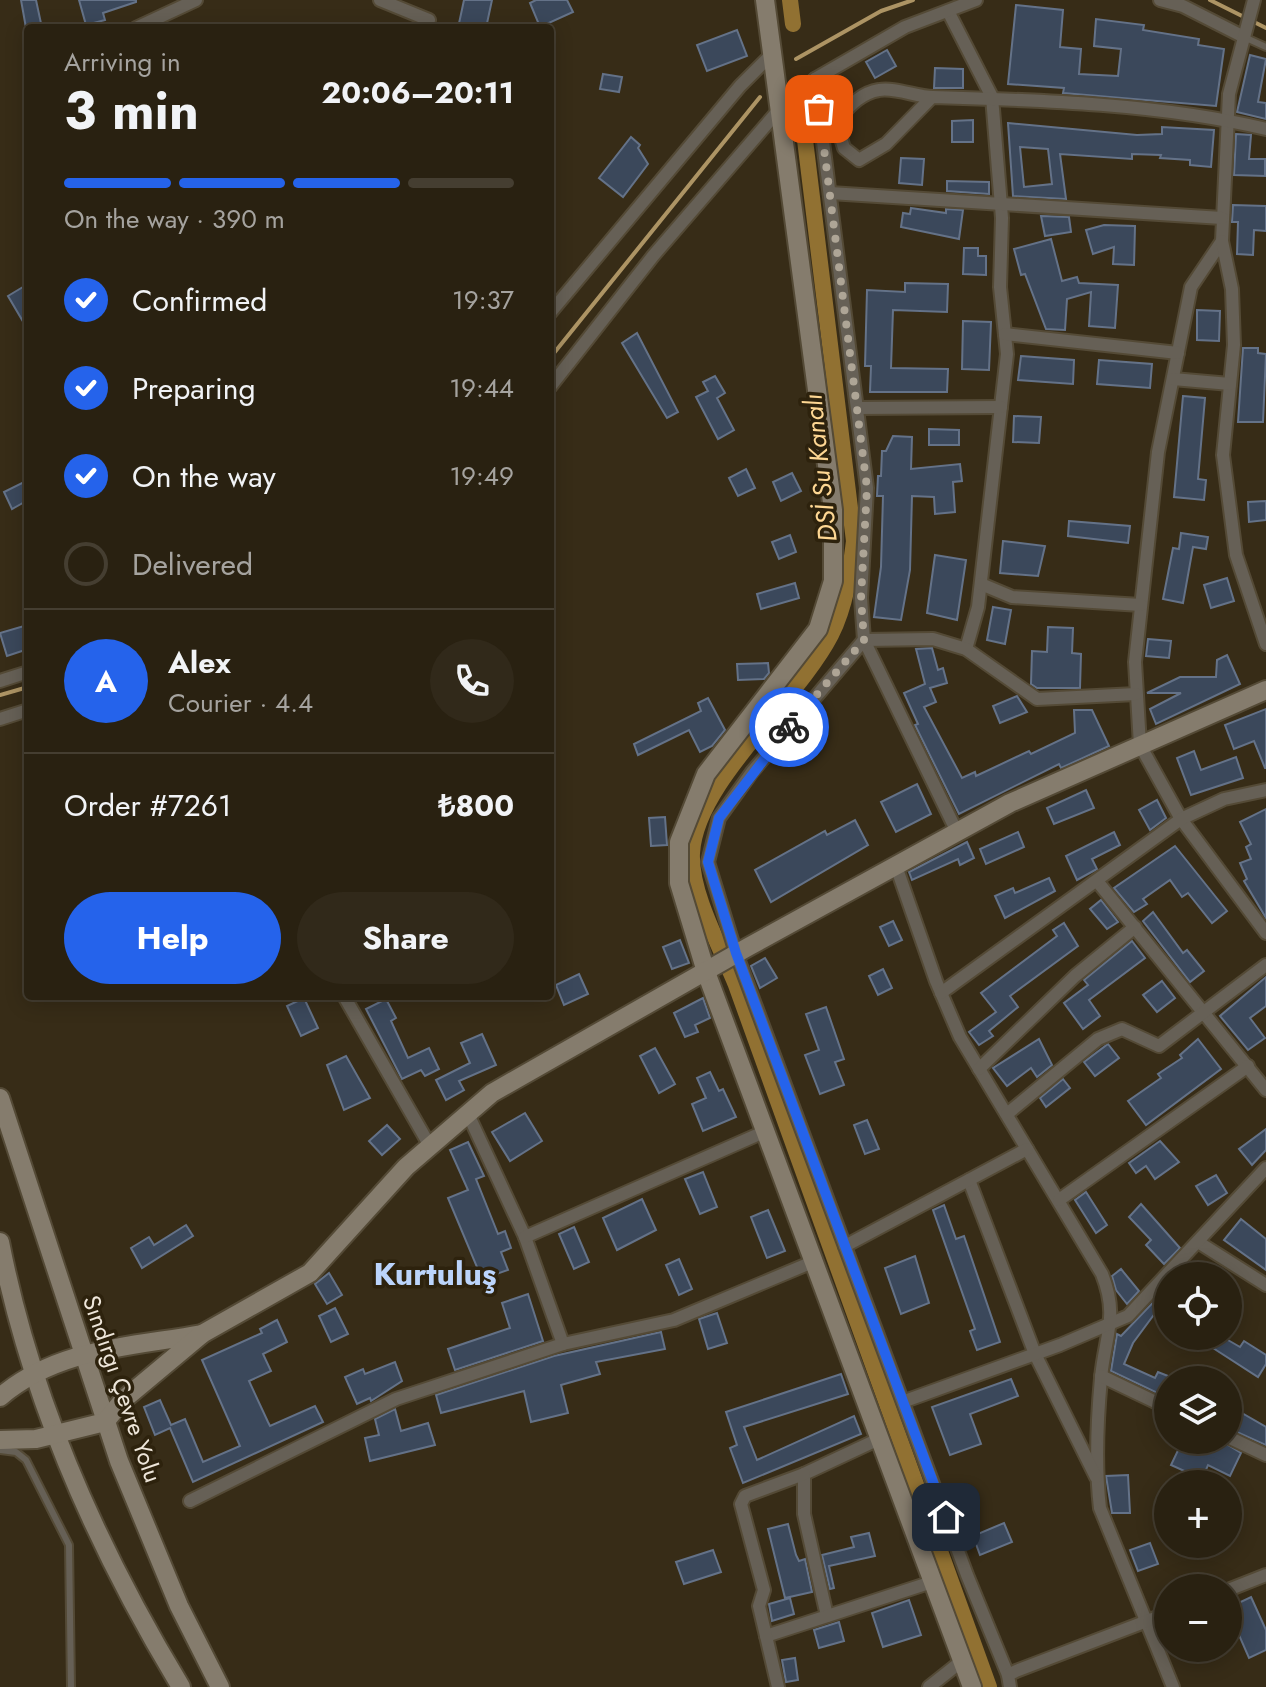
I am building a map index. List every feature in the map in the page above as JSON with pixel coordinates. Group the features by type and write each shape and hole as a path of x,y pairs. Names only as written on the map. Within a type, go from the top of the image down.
{"street":[{"path":"145,24 196,0"},
{"path":"380,0 429,20"},
{"path":"765,0 833,510 833,581 818,629 706,774 679,842 679,883 706,972 972,1687"},
{"path":"554,382 653,256 778,111 815,79 905,27 976,0"},
{"path":"1160,0 1183,6 1244,35"},
{"path":"1252,5 1229,94 1227,120 1222,241 1232,289 1234,345 1223,455 1236,555 1266,644"},
{"path":"948,11 992,97 1001,205 1000,287 1007,354 981,584 966,649"},
{"path":"554,308 740,86 771,55"},
{"path":"815,79 867,488 861,598 864,640 957,832"},
{"path":"932,97 886,144 859,160 844,148 836,121 855,100 881,89 932,97 992,97 1227,120 1266,129"},
{"path":"830,193 1222,218"},
{"path":"1222,241 1191,287 1158,452 1135,662 1136,694 1140,745 1181,819 1266,933"},
{"path":"1005,334 1178,353"},
{"path":"1173,379 1230,384"},
{"path":"857,408 1001,407"},
{"path":"981,584 1012,597 1141,605"},
{"path":"1136,694 1037,699 966,649 933,639 864,640 752,772 719,818 708,862 736,953 1009,1681 1154,1618"},
{"path":"0,681 24,673"},
{"path":"0,1440 55,1435 105,1422 123,1400 202,1334 310,1273 406,1167 492,1093 736,953 1010,803 1266,690"},
{"path":"0,719 24,711"},
{"path":"941,993 1181,819 1224,799 1266,790"},
{"path":"896,866 941,993 979,1069 1102,1274 1112,1301 1101,1376 1096,1477 1100,1508 1173,1687"},
{"path":"1097,881 1266,1090"},
{"path":"979,1069 1075,976 1135,927"},
{"path":"1007,1114 1098,1039 1122,1029 1159,1046 1266,965"},
{"path":"346,1000 430,1146"},
{"path":"1059,1200 1248,1066"},
{"name":"Sındırgı Çevre Yolu","path":"0,1098 105,1422 179,1606 220,1687"},
{"path":"468,1114 525,1237 563,1344"},
{"path":"525,1237 766,1131"},
{"path":"845,1246 1027,1149"},
{"path":"905,1401 1128,1316 1266,1168"},
{"path":"969,1180 1035,1354 1096,1477"},
{"path":"0,1242 33,1372 55,1435 103,1545 181,1687"},
{"path":"1198,1242 1266,1285"},
{"path":"190,1501 382,1405 563,1344 674,1320 815,1261"},
{"path":"0,1397 33,1372 82,1353 202,1334"},
{"path":"1101,1376 1154,1401"},
{"path":"778,1687 759,1606 764,1590 741,1504 745,1496 804,1474 881,1438"},
{"path":"1242,1444 1266,1455"},
{"path":"804,1474 804,1514 827,1616"},
{"path":"1242,1584 1266,1575"},
{"path":"766,1636 935,1581"},
{"path":"929,1687 963,1660"}],"lane":[{"path":"1244,35 1266,47"},
{"path":"0,1450 16,1452 26,1460 69,1545 71,1687"}],"building":[{"path":"21,0 36,0 41,24 25,24"},
{"path":"79,0 136,0 103,13 105,20 86,24"},
{"path":"464,0 492,0 487,24 459,24"},
{"path":"536,0 567,0 573,12 547,24 539,24 530,3"},
{"path":"1016,5 1063,10 1060,47 1081,49 1079,74 1118,76 1121,49 1094,46 1096,19 1144,25 1143,30 1199,39 1198,45 1224,49 1216,106 1063,93 1064,88 1008,84"},
{"path":"737,30 747,56 707,71 697,45"},
{"path":"887,50 896,66 875,78 866,62"},
{"path":"1250,55 1266,59 1258,102 1266,103 1266,119 1237,112"},
{"path":"935,68 963,69 963,88 934,88"},
{"path":"603,74 622,77 619,92 600,89"},
{"path":"973,120 973,142 952,142 952,121"},
{"path":"1008,123 1137,135 1162,134 1162,127 1214,130 1211,167 1190,165 1190,160 1160,158 1161,155 1132,154 1132,159 1060,154 1066,199 1013,196","holes":["1020,147 1048,149 1052,184 1024,187"]},
{"path":"1236,134 1251,135 1249,159 1265,159 1265,176 1234,175"},
{"path":"631,137 640,145 638,148 648,164 623,197 599,178"},
{"path":"901,158 924,159 922,185 899,183"},
{"path":"947,181 989,182 989,194 947,191"},
{"path":"1233,205 1266,206 1266,231 1254,230 1253,255 1237,254 1238,222 1232,222"},
{"path":"911,208 946,213 946,209 963,210 959,239 901,227 903,213 910,214"},
{"path":"1041,216 1069,217 1071,232 1045,236"},
{"path":"1104,225 1135,226 1134,265 1113,264 1114,247 1093,254 1086,230"},
{"path":"1051,239 1062,281 1077,277 1079,283 1118,285 1115,328 1089,326 1091,292 1067,299 1065,330 1046,329 1025,274 1021,275 1014,249"},
{"path":"964,248 978,248 978,256 986,256 986,275 963,274"},
{"path":"905,283 948,284 947,312 893,310 891,368 948,369 947,392 870,392 871,366 865,366 867,290 905,292"},
{"path":"24,286 24,323 8,296"},
{"path":"1197,310 1220,311 1219,341 1197,340"},
{"path":"963,321 991,322 989,370 962,369"},
{"path":"637,333 678,412 667,418 622,343"},
{"path":"1243,348 1258,348 1258,353 1266,354 1263,422 1238,422"},
{"path":"1021,356 1074,360 1073,384 1018,380"},
{"path":"1099,360 1152,364 1150,388 1097,384"},
{"path":"715,376 725,393 717,398 734,430 718,439 696,397 708,391 703,382"},
{"path":"1183,396 1205,398 1198,479 1206,480 1204,500 1174,497"},
{"path":"1014,416 1041,417 1039,443 1013,442"},
{"path":"929,429 959,430 959,445 929,445"},
{"path":"893,436 912,437 911,469 960,464 962,481 953,482 955,512 935,514 934,497 912,496 910,570 901,620 874,617 881,567 883,496 877,496 878,476 881,476 882,451 886,451"},
{"path":"746,469 755,488 738,496 729,478"},
{"path":"792,473 801,491 781,501 773,482"},
{"path":"24,482 24,502 12,509 4,492"},
{"path":"1266,501 1266,520 1249,522 1248,502"},
{"path":"1069,521 1130,526 1128,543 1068,536"},
{"path":"1181,533 1208,537 1206,549 1193,547 1183,603 1163,599 1173,548 1179,549"},
{"path":"790,535 796,552 779,559 772,542"},
{"path":"1003,541 1045,546 1038,576 1000,573"},
{"path":"935,555 966,560 957,620 927,613"},
{"path":"1227,578 1234,601 1211,608 1204,585"},
{"path":"795,583 799,598 761,609 757,594"},
{"path":"993,607 1011,610 1005,644 987,640"},
{"path":"24,626 24,650 7,656 0,633"},
{"path":"1048,627 1073,628 1072,653 1081,654 1080,688 1037,688 1031,684 1032,651 1047,652"},
{"path":"1148,639 1171,641 1169,658 1146,656"},
{"path":"932,648 938,670 943,668 947,683 930,688 936,702 924,707 962,778 975,772 976,776 1075,733 1074,710 1092,710 1109,746 1061,768 1059,764 959,814 915,725 918,724 904,693 925,684 916,649"},
{"path":"1227,655 1240,684 1156,724 1150,709 1181,693 1147,693 1180,677 1216,677 1217,660"},
{"path":"768,663 769,673 764,679 738,680 737,664"},
{"path":"1017,696 1027,712 1000,723 993,706"},
{"path":"708,698 725,730 712,746 700,752 689,730 638,755 634,744 701,711 698,703"},
{"path":"1266,709 1265,768 1254,741 1234,749 1225,725"},
{"path":"1194,751 1201,770 1236,757 1243,778 1191,795 1177,758"},
{"path":"917,784 931,814 896,832 881,802"},
{"path":"1086,790 1094,808 1054,824 1047,808"},
{"path":"1157,800 1166,818 1150,830 1139,810"},
{"path":"1266,809 1266,918 1244,881 1247,879 1240,863 1251,859 1246,847 1251,844 1240,822"},
{"path":"665,817 667,845 651,846 649,818"},
{"path":"855,820 868,845 771,902 755,870 825,831 827,835"},
{"path":"1018,832 1024,847 986,864 980,849"},
{"path":"1114,832 1120,845 1092,859 1097,869 1077,880 1066,856"},
{"path":"967,842 974,858 960,865 958,859 912,880 909,872"},
{"path":"1175,846 1227,911 1212,923 1188,893 1182,897 1170,880 1143,899 1147,904 1134,912 1114,888"},
{"path":"1049,878 1055,891 1005,918 995,896 1013,888 1015,893"},
{"path":"1101,900 1118,922 1107,929 1090,909"},
{"path":"1153,912 1183,953 1187,950 1204,971 1190,982 1143,921"},
{"path":"893,921 902,940 889,946 880,927"},
{"path":"1064,923 1078,946 1010,996 1018,1007 989,1031 993,1036 979,1045 969,1032 996,1012 981,993 1057,936 1053,930"},
{"path":"680,940 689,963 672,969 663,947"},
{"path":"1132,941 1145,958 1089,1000 1100,1016 1083,1029 1064,1003 1088,985 1084,980"},
{"path":"765,958 777,978 760,988 751,966"},
{"path":"883,969 892,988 878,995 869,976"},
{"path":"579,974 588,994 564,1005 556,985"},
{"path":"1266,977 1266,1006 1250,1018 1265,1038 1248,1050 1220,1016"},
{"path":"1162,981 1175,998 1157,1012 1143,995"},
{"path":"703,998 710,1018 695,1025 698,1032 685,1037 674,1013"},
{"path":"305,1000 318,1028 301,1036 287,1006"},
{"path":"387,1000 396,1018 391,1021 408,1058 429,1048 439,1069 425,1076 421,1070 402,1079 366,1009"},
{"path":"826,1007 844,1059 835,1062 844,1085 820,1094 805,1055 819,1050 806,1014"},
{"path":"482,1034 496,1065 459,1081 464,1090 446,1100 436,1080 470,1063 461,1043"},
{"path":"1039,1039 1052,1065 1037,1077 1031,1068 1007,1086 993,1068"},
{"path":"1198,1039 1221,1069 1146,1125 1128,1101 1161,1078 1158,1074 1182,1058 1180,1055"},
{"path":"1108,1044 1119,1058 1095,1076 1084,1062"},
{"path":"655,1048 675,1084 659,1093 640,1056"},
{"path":"346,1056 370,1098 344,1110 327,1065"},
{"path":"710,1072 719,1091 723,1089 736,1117 703,1131 692,1104 706,1098 697,1078"},
{"path":"1063,1079 1070,1088 1046,1107 1040,1098"},
{"path":"525,1113 542,1141 510,1161 492,1132"},
{"path":"867,1120 879,1149 865,1154 854,1125"},
{"path":"387,1125 400,1139 382,1155 369,1141"},
{"path":"1266,1129 1266,1150 1252,1165 1239,1149"},
{"path":"1160,1141 1179,1162 1155,1179 1146,1166 1136,1173 1129,1163"},
{"path":"468,1142 484,1176 476,1179 498,1234 505,1231 511,1248 501,1252 508,1270 482,1279 448,1198 468,1190 450,1150"},
{"path":"703,1172 717,1207 700,1214 685,1179"},
{"path":"1216,1175 1227,1193 1208,1205 1196,1186"},
{"path":"1086,1192 1107,1225 1096,1233 1075,1200"},
{"path":"642,1199 656,1230 617,1250 603,1218"},
{"path":"1141,1204 1180,1248 1162,1262 1146,1245 1151,1240 1129,1217"},
{"path":"944,1205 956,1239 964,1236 1000,1342 977,1350 970,1331 975,1329 933,1210"},
{"path":"768,1210 785,1251 767,1258 751,1217"},
{"path":"1241,1219 1266,1239 1266,1270 1224,1240"},
{"path":"186,1225 193,1236 142,1268 131,1248 149,1237 154,1245"},
{"path":"574,1227 589,1262 574,1269 559,1234"},
{"path":"915,1256 929,1303 901,1314 885,1268"},
{"path":"679,1259 692,1289 679,1295 666,1265"},
{"path":"1121,1269 1139,1291 1127,1304 1116,1290 1112,1276"},
{"path":"329,1273 342,1295 327,1304 315,1284"},
{"path":"528,1294 543,1341 455,1370 448,1349 510,1328 502,1303"},
{"path":"1154,1301 1154,1315 1133,1343 1124,1364 1154,1378 1154,1391 1111,1371 1117,1334 1121,1336"},
{"path":"335,1308 348,1334 331,1342 319,1316"},
{"path":"717,1313 727,1343 708,1349 699,1319"},
{"path":"277,1320 287,1342 263,1354 271,1371 249,1381 270,1426 315,1406 323,1422 193,1482 170,1428 155,1435 144,1407 160,1400 171,1425 185,1419 203,1462 240,1446 202,1360 262,1333 260,1329"},
{"path":"661,1332 665,1349 596,1362 600,1374 561,1385 568,1413 531,1422 524,1391 441,1413 436,1395 554,1356"},
{"path":"1244,1341 1266,1355 1266,1364 1258,1377 1216,1350 1242,1350"},
{"path":"395,1362 402,1381 371,1401 370,1398 357,1404 345,1377 363,1369 365,1374"},
{"path":"841,1374 848,1394 744,1427 757,1460 854,1416 861,1434 743,1483 730,1448 737,1445 726,1412"},
{"path":"1011,1379 1018,1396 970,1414 981,1444 950,1455 932,1407"},
{"path":"395,1409 401,1431 428,1423 435,1445 370,1461 365,1438 379,1435 375,1419"},
{"path":"1242,1413 1266,1427 1266,1445 1242,1434"},
{"path":"1176,1454 1241,1454 1233,1470 1218,1470 1208,1465 1206,1470 1182,1470 1171,1465"},
{"path":"1128,1475 1130,1513 1112,1513 1106,1476"},
{"path":"1004,1523 1012,1542 980,1555 973,1536"},
{"path":"788,1524 796,1555 799,1561 805,1559 812,1592 785,1598 768,1529"},
{"path":"869,1533 875,1556 829,1566 834,1588 830,1589 822,1555 854,1547 851,1537"},
{"path":"1150,1543 1158,1564 1138,1571 1130,1550"},
{"path":"713,1550 721,1572 684,1584 676,1562"},
{"path":"1251,1597 1266,1630 1266,1650 1249,1658 1242,1642 1242,1601"},
{"path":"790,1598 794,1614 772,1621 769,1604"},
{"path":"909,1600 921,1635 883,1647 872,1613"},
{"path":"839,1622 844,1641 819,1648 814,1630"},
{"path":"795,1658 798,1680 786,1682 782,1660"}],"waterway":[{"name":"DSİ Su Kanalı","path":"790,0 793,24"},
{"path":"796,59 881,11 913,0"},
{"path":"1210,0 1266,28"},
{"path":"554,353 760,97"},
{"name":"DSİ Su Kanalı","path":"801,107 854,541 851,565 844,601 831,635 796,687 750,742 711,798 698,826 692,853 693,869 701,903 736,985 989,1687"},
{"path":"0,695 24,688"}],"way so far":[{"path":"789,727 864,640 861,598 867,488 819,109"}],"district":[{"name":"Kurtuluş","path":"435,1274"}],"route":[{"path":"789,727 719,818 708,862 736,953 946,1517"}]}
